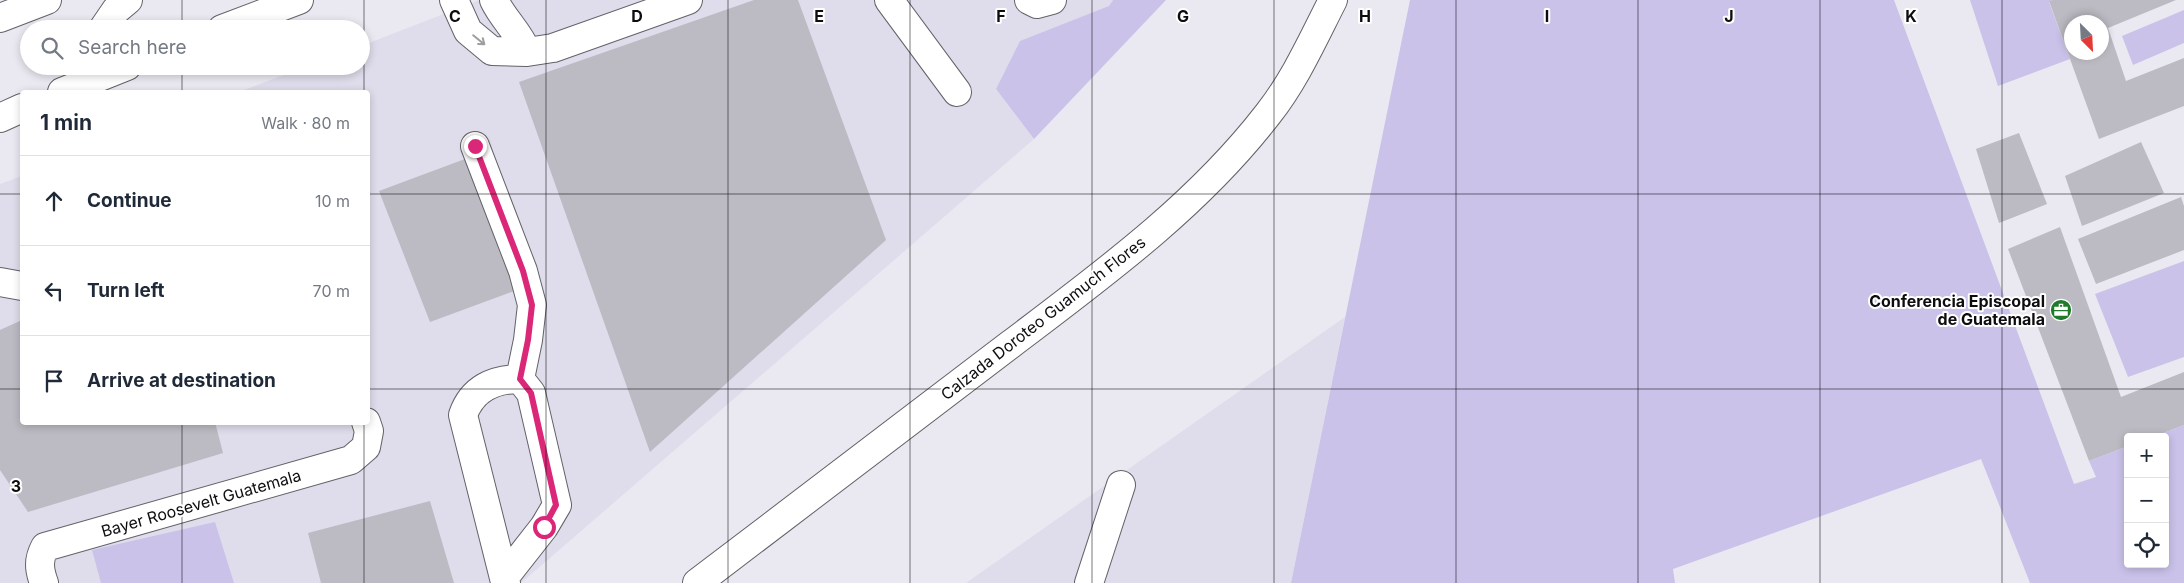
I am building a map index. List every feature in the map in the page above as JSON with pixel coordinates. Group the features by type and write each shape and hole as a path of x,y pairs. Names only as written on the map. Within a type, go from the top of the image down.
{"main road":[{"path":"0,18 47,0"},
{"path":"109,20 116,10 128,0"},
{"path":"246,20 299,0"},
{"path":"454,0 468,31 492,50 527,52 552,48 688,0"},
{"path":"494,0 500,12 520,35 527,52"},
{"path":"889,0 957,92"},
{"path":"1029,0 1037,4 1052,0"},
{"name":"Calzada Doroteo Guamuch Flores","path":"697,583 1106,271 1184,205 1246,141 1275,105 1286,89 1333,0"},
{"path":"67,90 104,75"},
{"path":"0,118 20,109"},
{"path":"475,146 523,271 532,305 528,340 520,379 531,393 556,505 544,527 505,581"},
{"path":"0,282 20,286"},
{"path":"505,581 463,415 468,401 480,390 504,379 520,379"},
{"name":"Bayer Roosevelt Guatemala","path":"44,583 39,569 40,556 45,547 351,460 366,447 369,431 367,425"},
{"path":"1088,583 1121,485"}],"shaded area":[{"path":"480,0 1113,0 1109,6 996,89 1034,139 521,583 0,583 0,184 20,177 20,425 370,425 370,90 244,90 283,75 370,75 370,43"},
{"path":"1113,0 1166,0 1034,139 996,89 1020,41 1109,6"},
{"path":"1410,0 1894,0 2074,484 2096,477 2089,461 2124,448 2124,568 2169,568 2169,433 2163,433 2184,425 2184,583 2030,583 1981,459 1673,569 1675,583 1291,583"},
{"path":"1970,0 2053,0 2049,2 2064,43 2064,60 2067,60 1998,86"},
{"path":"2184,10 2184,43 2133,65 2122,36"},
{"path":"2184,261 2184,357 2128,377 2095,294"},
{"path":"1345,317 1291,583 966,583"},
{"path":"215,522 234,583 101,583 92,550"}],"building":[{"path":"754,0 798,0 886,240 650,452 519,82"},
{"path":"2176,0 2109,28 2109,15 2064,15 2064,42 2049,1"},
{"path":"2109,31 2126,81 2184,58 2184,106 2099,139 2070,60 2109,60"},
{"path":"2019,133 2047,204 1999,223 1976,149"},
{"path":"2141,142 2164,193 2082,226 2065,176"},
{"path":"465,159 517,290 430,322 379,191"},
{"path":"2181,197 2184,206 2184,250 2096,284 2078,239"},
{"name":"Conferencia Episcopal de Guatemala","path":"2060,227 2121,397 2184,372 2184,425 2163,433 2124,433 2124,448 2089,461 2008,249"},
{"path":"20,321 20,425 216,425 223,453 28,512 0,470 0,330"},
{"path":"430,501 454,583 321,583 308,533"}],"place":[{"name":"Conferencia Episcopal de Guatemala","path":"2061,310"}],"route":[{"path":"475,146 523,271 532,305 528,340 520,379 531,393 556,505 544,527"}]}
